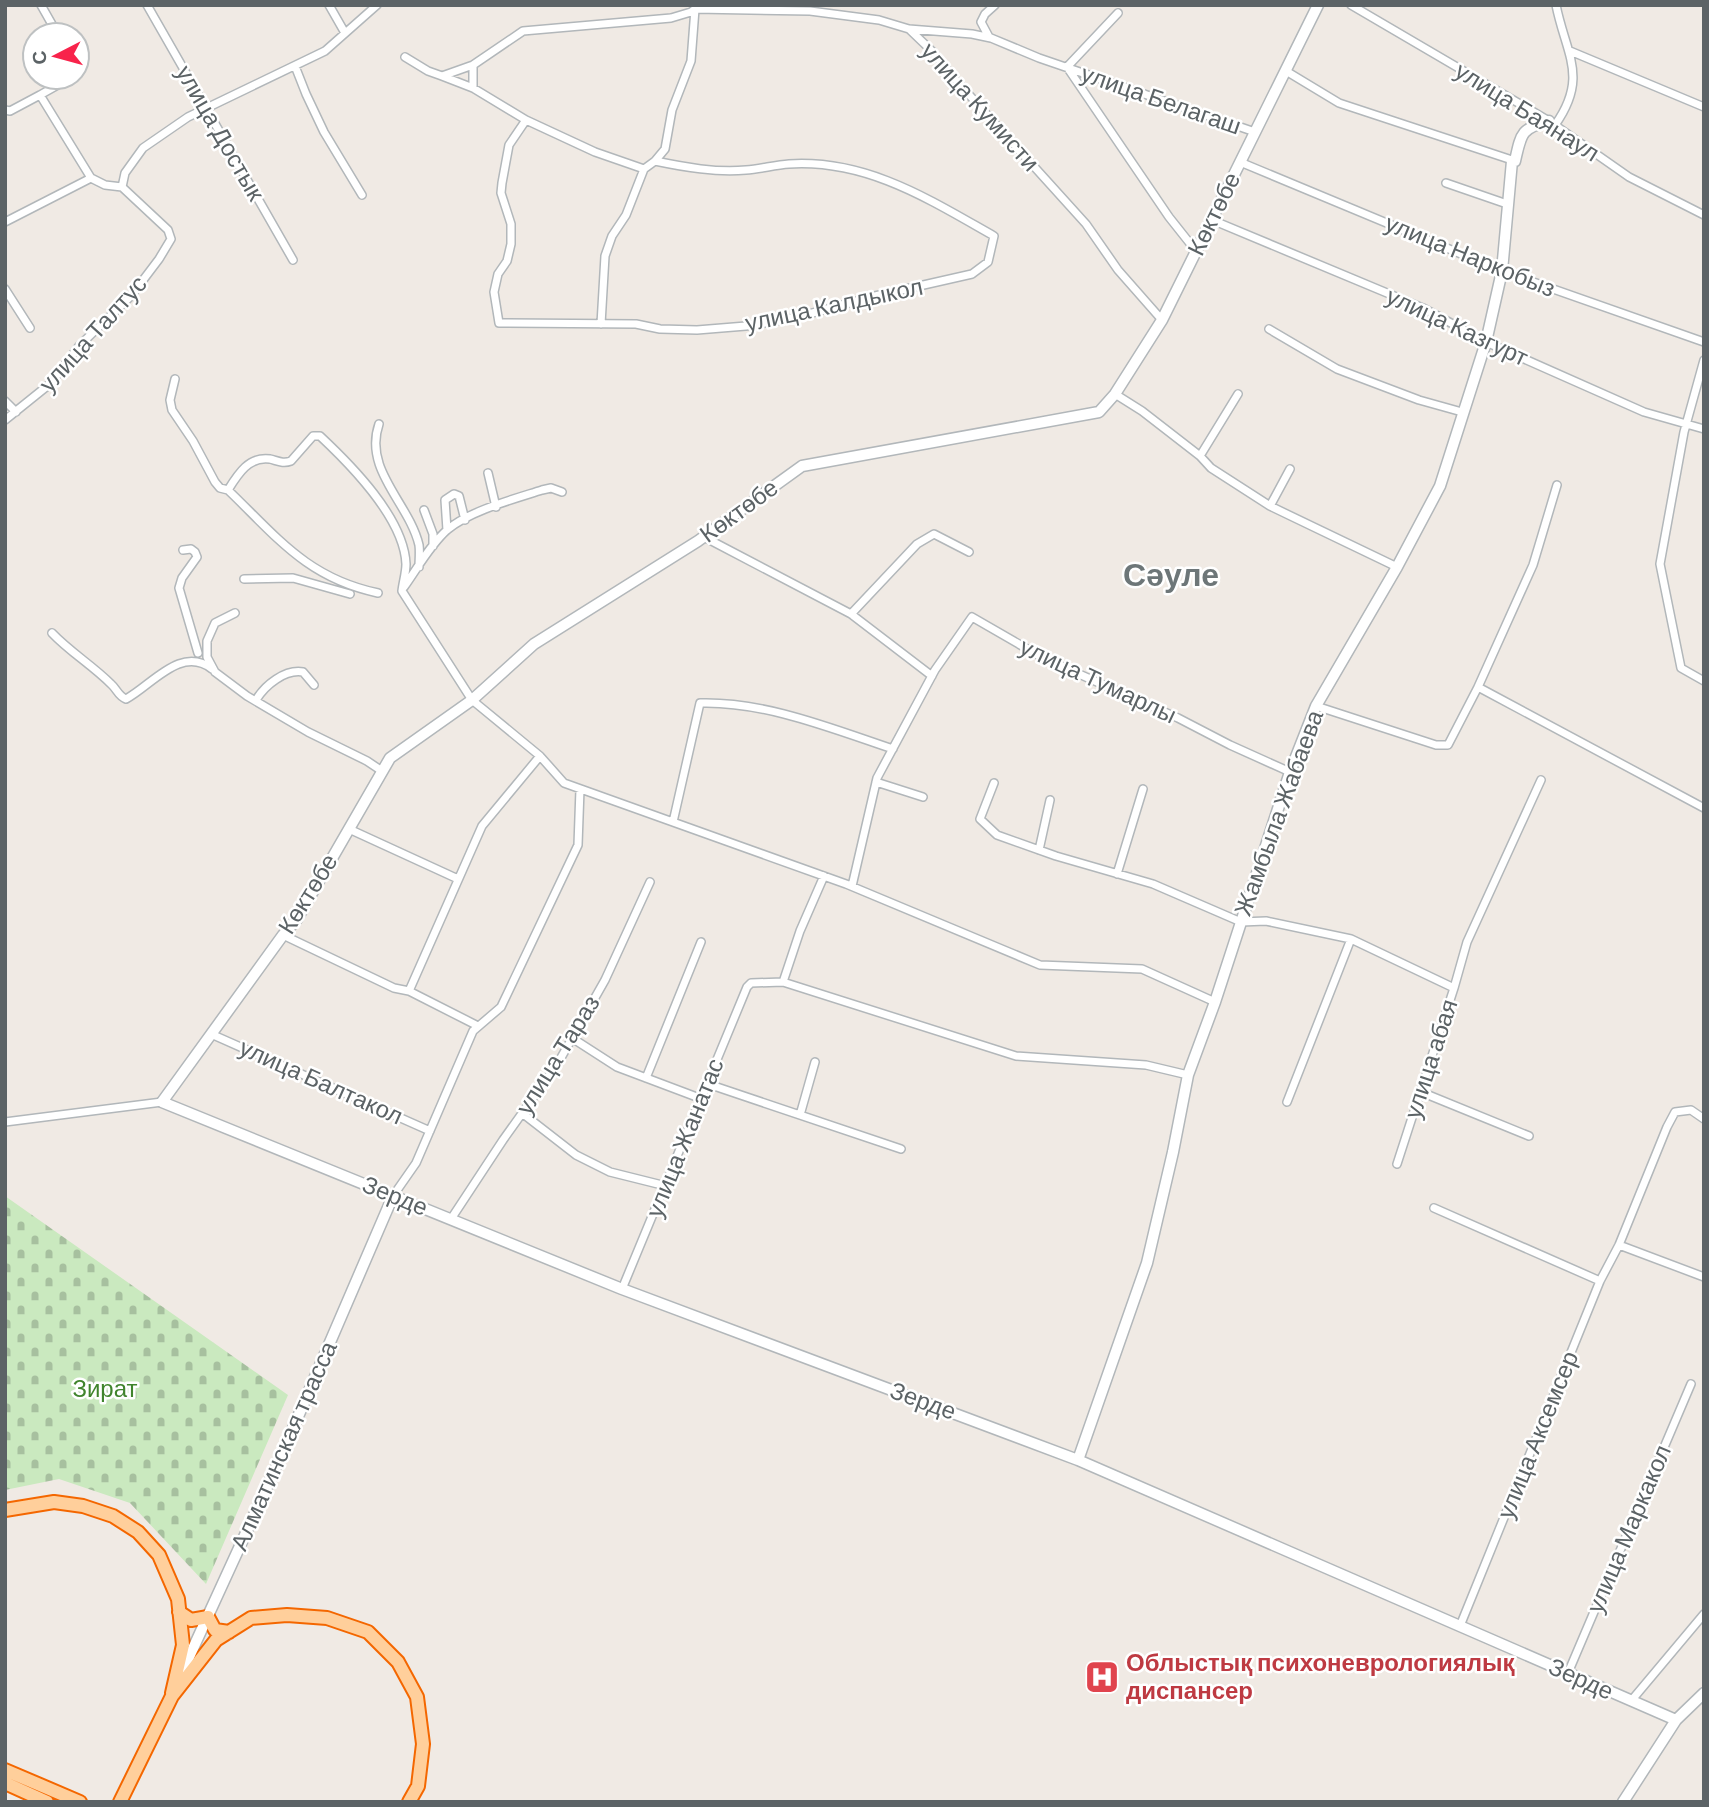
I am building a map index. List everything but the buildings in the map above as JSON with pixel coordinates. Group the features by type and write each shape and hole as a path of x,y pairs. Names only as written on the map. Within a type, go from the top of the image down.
{"highway":[{"path":"5,1510 54,1502 83,1506 113,1516 138,1532 159,1555 178,1599 183,1645 172,1696"},
{"path":"179,1612 191,1620 208,1617 215,1630 229,1632"},
{"path":"120,1802 172,1696 216,1640 251,1618 287,1615 327,1618 368,1632 398,1662 417,1697 423,1744 418,1786 409,1802"},
{"path":"9,1778 47,1802"},
{"path":"9,1778 80,1802"}],"street":[{"path":"41,5 50,21"},
{"name":"улица Достык","path":"147,5 293,260"},
{"path":"329,5 345,33"},
{"path":"40,95 91,178 105,185 122,187 125,173 143,148 188,117 325,51 377,5"},
{"path":"989,37 981,22 985,14 996,5"},
{"name":"Көктөбе","path":"162,1102 283,934 297,919 390,758 472,700 534,644 704,537 802,466 1099,412 1115,394 1162,320 1318,5"},
{"name":"улица Баянаул","path":"1351,5 1552,123 1629,177 1704,215"},
{"path":"1552,123 1567,108 1574,84 1570,51 1556,5"},
{"path":"601,324 605,256 612,236 626,215 644,169 665,149 672,110 691,61 695,9"},
{"name":"улица Кумисти","path":"442,76 473,65 523,31 671,18 695,9 810,11 879,20 909,30 934,53 997,127 1087,224 1118,270 1162,320"},
{"name":"улица Белагаш","path":"1067,67 1118,13"},
{"name":"улица Белагаш","path":"909,30 989,37 1039,58 1255,132"},
{"path":"1570,51 1704,107"},
{"path":"405,57 428,71 473,88 526,120 595,152 644,169"},
{"path":"473,65 473,88"},
{"path":"295,66 324,132 362,195"},
{"name":"улица Белагаш","path":"1067,67 1169,217 1196,251"},
{"path":"1286,71 1339,103 1515,161"},
{"path":"5,110 10,111 47,91"},
{"name":"улица Калдыкол","path":"526,120 509,145 502,183 501,193 511,224 511,244 507,261 498,274 494,292 499,323 636,324 660,329 696,330 746,326 794,318 972,274 988,262 994,236 914,191 860,171 789,164 743,171 684,167 655,161"},
{"name":"Жамбыла Жабаева","path":"1078,1460 1147,1263 1188,1075 1215,1002 1290,772 1316,706 1398,567 1440,486 1486,342 1502,271 1512,161 1515,161 1520,138 1531,125 1552,123"},
{"name":"улица Наркобыз","path":"1240,162 1502,271 1704,342"},
{"path":"5,222 91,178"},
{"path":"1446,183 1507,204"},
{"name":"улица Талтус","path":"5,420 51,383 79,346 131,296 159,259 170,239 168,230 122,187"},
{"name":"улица Казгурт","path":"1212,220 1423,309 1486,342 1644,412 1704,429"},
{"path":"5,289 30,328"},
{"path":"1269,329 1337,369 1419,400 1462,412"},
{"path":"1704,360 1686,424 1660,565 1681,668 1704,681"},
{"path":"176,379 170,400 172,411 220,488 228,490 298,558 337,580 378,593"},
{"path":"1115,394 1142,411 1200,456 1211,468 1270,506 1398,567"},
{"path":"1200,456 1238,394"},
{"path":"5,401 16,412"},
{"path":"379,424 374,437 381,467 418,544 418,567"},
{"path":"228,490 250,462 263,459 281,463 291,461 313,436 320,436 362,480 396,531 406,565 402,591 472,700 540,756 564,783 852,886 1040,965 1142,970 1215,1002"},
{"path":"1270,506 1290,469"},
{"path":"488,473 496,507"},
{"path":"1316,706 1436,745 1448,745 1478,687 1533,565 1557,485"},
{"path":"402,591 447,530 464,520 542,490 551,488 562,492"},
{"path":"447,530 445,500 454,494 460,500 464,520"},
{"path":"424,510 433,534 433,547"},
{"path":"851,614 917,544 934,534 969,552"},
{"path":"704,537 851,614 932,676"},
{"path":"183,550 191,549 197,557 182,578 179,588 198,653"},
{"path":"244,579 293,578 350,594"},
{"path":"215,672 205,651 207,641 215,623 234,613"},
{"name":"улица Тумарлы","path":"852,886 876,782 932,676 972,617 1043,658 1290,772"},
{"path":"52,633 111,684 122,698 126,699 180,662 200,662 247,696 297,726 383,771"},
{"path":"256,700 266,688 292,671 303,673 314,685"},
{"path":"1478,687 1704,808"},
{"path":"673,822 701,703 723,702 803,720 893,749"},
{"path":"409,991 482,825 540,756"},
{"path":"1454,988 1467,942 1541,780"},
{"path":"876,782 923,797"},
{"path":"994,783 980,819 997,835 1153,884 1241,922"},
{"path":"393,1195 416,1163 473,1031 501,1007 578,845 580,789"},
{"path":"1117,874 1143,789"},
{"path":"1039,850 1050,800"},
{"path":"349,829 458,879"},
{"path":"824,876 800,931 783,982 1016,1056 1146,1065 1188,1075"},
{"name":"улица Тараз","path":"451,1219 558,1063 605,980 650,882"},
{"name":"улица абая","path":"1241,922 1266,921 1352,939 1454,988 1398,1164"},
{"path":"283,934 394,988 409,991 478,1026"},
{"path":"1287,1102 1352,939"},
{"path":"646,1078 701,942"},
{"name":"улица Жанатас","path":"622,1289 747,987 751,983 783,982"},
{"name":"улица Балтакол","path":"211,1034 430,1130"},
{"path":"572,1038 617,1067 702,1099"},
{"path":"800,1115 815,1062"},
{"path":"708,1084 901,1149"},
{"path":"1420,1092 1529,1136"},
{"path":"5,1122 162,1102"},
{"name":"Зерде","path":"162,1102 622,1289 1078,1460 1676,1720"},
{"name":"улица Аксемсер","path":"1460,1626 1600,1282 1619,1245 1675,1112 1691,1111 1704,1119"},
{"path":"522,1112 587,1161 610,1172 666,1186"},
{"name":"Алматинская трасса","path":"172,1696 278,1463 393,1195"},
{"path":"1434,1208 1600,1282"},
{"path":"1619,1245 1704,1277"},
{"name":"улица Маркакол","path":"1568,1673 1691,1384"},
{"path":"1631,1701 1704,1614"},
{"path":"1623,1802 1676,1720 1704,1693"}],"green space":[{"name":"Зират","path":"5,1196 288,1395 206,1584 130,1503 59,1479 5,1490"}],"place":[{"name":"Облыстық психоневрологиялық диспансер","path":"1102,1677"}],"district":[{"name":"Сәуле","path":"1171,575"}]}
